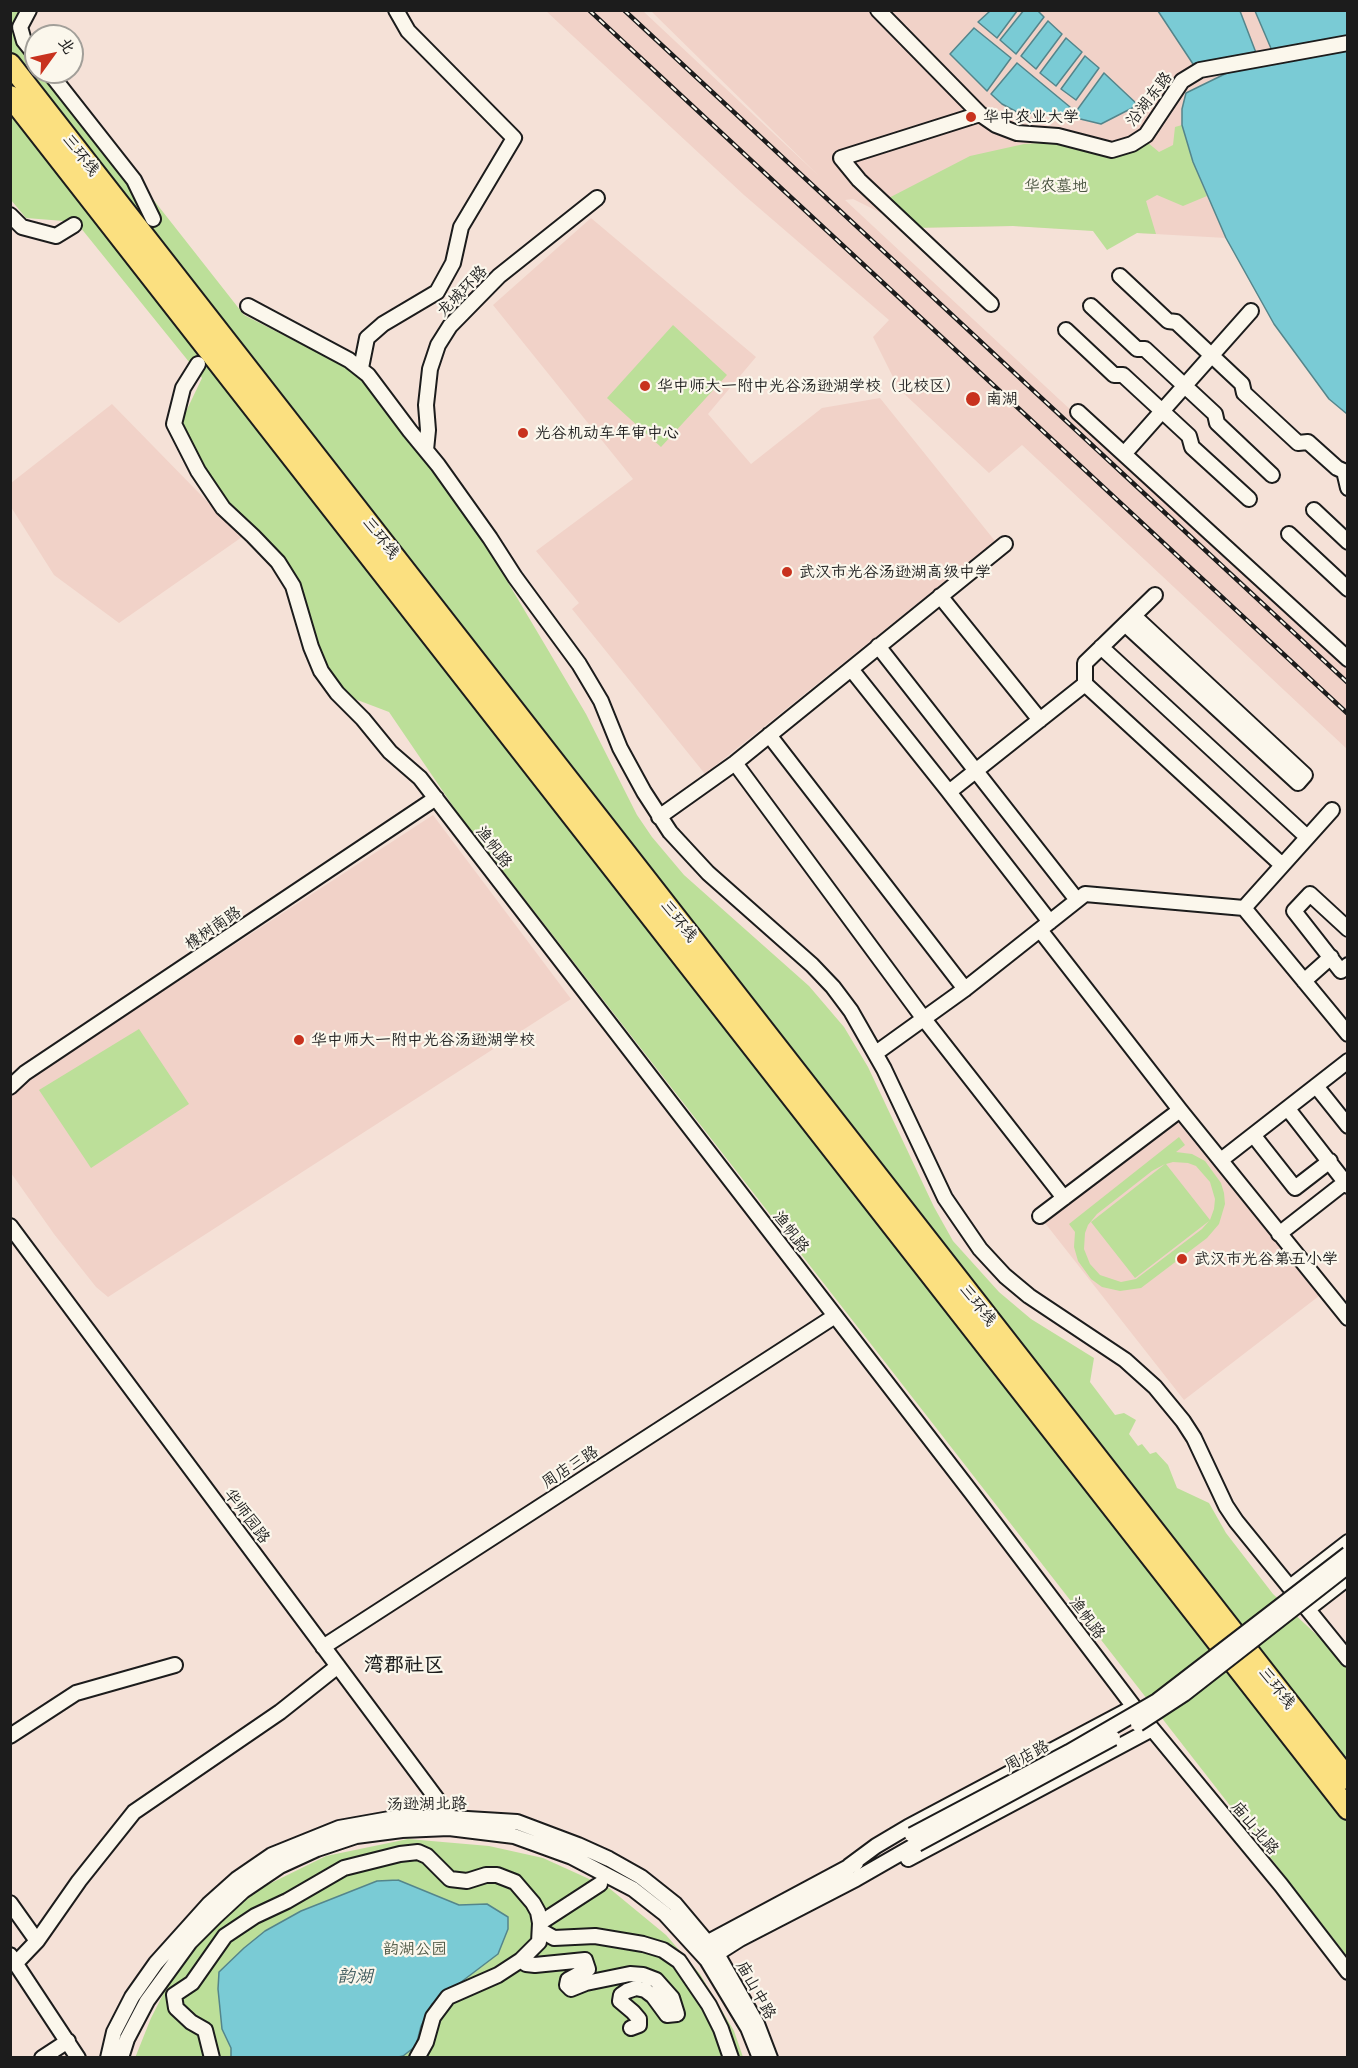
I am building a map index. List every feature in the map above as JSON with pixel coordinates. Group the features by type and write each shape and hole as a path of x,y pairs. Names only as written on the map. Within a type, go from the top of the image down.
{"highway":[{"name":"三环线","path":"10,64 1347,1779"},
{"name":"三环线","path":"10,96 1347,1809"}],"street":[{"path":"24,41 20,27 29,10"},
{"path":"361,368 367,338 383,324 437,292 453,262 460,227 514,138 408,32 396,10"},
{"name":"沿湖东路","path":"878,10 980,114 996,124 1017,133 1058,136 1112,150 1132,144 1146,135 1182,81 1200,70 1347,43"},
{"path":"58,84 134,180 153,219"},
{"path":"980,114 841,158 859,180 991,304"},
{"name":"龙城环路","path":"426,450 428,430 426,405 430,369 438,345 450,326 500,276 597,198"},
{"path":"10,215 22,227 56,236 74,225"},
{"path":"1120,276 1168,321 1176,322 1242,384 1244,393 1298,443 1308,442 1337,468 1346,472 1347,488"},
{"path":"248,306 361,368 426,450 588,677 607,713 620,747 659,817 708,873 824,977 851,1011 876,1053 945,1198 980,1249 1005,1276 1029,1296 1125,1360 1155,1387 1194,1438 1226,1506 1236,1521 1347,1659"},
{"path":"1091,306 1137,349 1144,349 1215,414 1217,423 1272,475"},
{"path":"1124,454 1251,310"},
{"path":"1066,330 1114,375 1123,375 1162,411 1189,436 1191,447 1249,499"},
{"name":"渔帆路","path":"198,364 183,388 174,424 198,471 223,508 278,562 293,586 311,647 321,671 337,693 363,719 390,752 420,778 436,798 1134,1707"},
{"path":"1078,412 1347,659"},
{"path":"1314,510 1347,542"},
{"path":"1289,534 1347,589"},
{"path":"659,817 735,763 1005,544"},
{"path":"1155,594 1085,663 1085,684 1282,865"},
{"path":"940,596 1040,720"},
{"path":"1130,620 1205,690 1298,783 1305,775 1205,690"},
{"path":"878,646 1077,900"},
{"path":"1101,647 1307,837"},
{"path":"851,669 949,792 1180,1110 1279,1234 1342,1302 1347,1318"},
{"path":"949,792 1085,684"},
{"path":"769,735 965,989"},
{"path":"735,763 924,1019 1064,1198"},
{"name":"橡树南路","path":"10,1087 25,1073 436,798"},
{"path":"1244,908 1332,810"},
{"path":"876,1053 965,989 1085,894 1244,908 1347,1034"},
{"path":"1347,929 1310,894 1294,911 1341,971 1347,965"},
{"path":"1304,981 1331,957"},
{"path":"1221,1160 1346,1065"},
{"path":"1316,1086 1347,1126"},
{"path":"1279,1234 1346,1183 1288,1109"},
{"path":"1040,1216 1180,1110"},
{"path":"1254,1136 1295,1188 1330,1161"},
{"name":"华师园路","path":"10,1226 324,1647 450,1823"},
{"name":"周店三路","path":"324,1647 835,1316"},
{"path":"1290,1587 1347,1542"},
{"name":"周店路","path":"915,1840 1157,1701 1347,1554"},
{"name":"周店路","path":"702,1945 1073,1761 1163,1709 1347,1566"},
{"path":"1308,1609 1347,1578"},
{"path":"10,1736 76,1693 175,1665"},
{"path":"78,2058 13,1959 37,1941 79,1881 134,1812 280,1712 338,1666"},
{"path":"853,1872 876,1846 908,1827 1134,1707"},
{"name":"庙山北路","path":"1134,1707 1281,1886 1347,1972"},
{"path":"853,1872 890,1868 1152,1729"},
{"name":"汤逊湖北路","path":"108,2058 114,2032 132,1997 156,1963 209,1904 272,1855 339,1828 395,1818 450,1823 517,1822 609,1859 641,1877 675,1904 702,1945"},
{"name":"汤逊湖北路","path":"121,2058 127,2039 147,2001 168,1970 190,1942 243,1891 280,1866 317,1849 356,1836 450,1823"},
{"path":"212,2058 205,2030 191,2022 176,2008 174,1995 192,1983 225,1936 255,1916 287,1901 344,1868 400,1854 418,1852 427,1856 450,1879 467,1881 486,1875 497,1875 515,1882 538,1912 540,1926 539,1942 521,1960 498,1975 448,1997 433,2018 426,2042 417,2058"},
{"name":"周店路","path":"712,1957 853,1872"},
{"path":"540,1926 600,1884"},
{"path":"10,1903 37,1941"},
{"path":"540,1926 554,1938 595,1936 643,1944 663,1950 679,1960 709,2006 721,2029 731,2058"},
{"name":"庙山中路","path":"702,1945 757,2024 770,2058"},
{"name":"庙山中路","path":"712,1957 748,2028 760,2058"},
{"path":"521,1960 526,1964 535,1965 585,1960 588,1969 568,1980 567,1985 572,1989 586,1983 630,1974 643,1975 656,1980 672,1998 677,2014 667,2015 645,1990 636,1988 627,1990 621,1995 620,2001 639,2019 639,2025 631,2028"},
{"path":"42,2058 68,2041"}],"shaded area":[{"path":"546,11 643,11 819,176 651,11 1347,11 1347,48 1314,57 1207,196 1226,238 1013,226 911,228 853,199 845,200 1347,667 1347,749 1022,445 989,473 899,389 873,337 889,320 744,195"},
{"name":"武汉市光谷汤逊湖高级中学","path":"591,218 756,357 708,414 751,464 822,408 880,398 995,541 705,774 572,609 579,603 536,551 633,479 493,305"},
{"path":"112,404 242,537 119,623 54,575 11,507 11,483"},
{"name":"华中师大一附中光谷汤逊湖学校","path":"433,815 571,999 108,1297 96,1287 54,1234 11,1173 10,1097 27,1080"},
{"name":"武汉市光谷第五小学","path":"1177,1121 1319,1296 1184,1400 1045,1223"}],"green space":[{"path":"10,11 21,11 15,24 24,36 24,84 62,84 244,315 360,374 481,537 586,714 637,815 652,837 684,875 809,986 844,1027 868,1067 934,1207 953,1241 999,1292 1031,1319 1094,1358 1090,1382 1115,1415 1124,1413 1136,1420 1129,1434 1138,1446 1142,1444 1150,1454 1156,1452 1168,1465 1177,1488 1209,1503 1226,1533 1273,1594 1336,1653 1347,1667 1347,1956 457,812 389,712 339,693 312,643 280,556 214,489 180,424 202,378 76,222 26,218 11,200"},
{"name":"华农墓地","path":"1182,125 1193,162 1207,196 1183,206 1157,195 1146,201 1156,234 1137,233 1107,250 1093,231 1013,226 911,228 879,203 970,156 1024,144 1056,142 1110,154 1147,142 1159,152 1173,145 1175,127"},
{"path":"673,325 727,375 661,447 607,398"},
{"path":"139,1029 189,1104 91,1168 39,1090"},
{"path":"1179,1137 1185,1145 1176,1152 1192,1154 1205,1161 1221,1183 1224,1193 1225,1204 1219,1224 1207,1238 1141,1288 1120,1291 1102,1287 1091,1279 1078,1261 1074,1247 1075,1232 1069,1224","holes":["1173,1162 1196,1166 1210,1182 1215,1199 1210,1220 1166,1164","1165,1164 1091,1222 1135,1278 1209,1221 1202,1229 1136,1279 1121,1282 1100,1275 1090,1264 1084,1249 1088,1225 1097,1214 1152,1171"]},
{"name":"韵湖公园","path":"408,1839 489,1846 543,1858 609,1888 666,1935 700,1974 734,2031 743,2057 135,2058 151,2018 175,1971 215,1925 261,1888 326,1856"}],"water":[{"path":"1024,10 1038,11 1044,17 1016,54 1000,40"},
{"path":"990,11 1017,11 997,38 978,22"},
{"path":"1158,11 1240,11 1258,58 1195,67"},
{"path":"1255,11 1347,11 1347,37 1273,53"},
{"path":"1048,21 1062,34 1036,69 1021,56"},
{"path":"974,28 1011,58 987,91 950,54"},
{"path":"1066,38 1082,52 1056,86 1040,73"},
{"path":"1347,48 1347,414 1329,399 1274,324 1226,238 1193,162 1182,125 1182,109 1186,93 1233,70 1314,57"},
{"path":"1085,56 1099,68 1076,100 1061,89"},
{"path":"1017,63 1070,107 1065,116 1017,112 1002,104 991,94"},
{"path":"1104,73 1138,105 1101,124 1072,117"},
{"name":"韵湖","path":"398,1880 459,1905 487,1904 508,1917 508,1929 498,1954 432,2004 421,2026 416,2046 398,2057 231,2057 231,2048 222,2029 218,1989 219,1972 265,1931 301,1911 377,1881"}],"railway":[{"path":"589,10 1348,714"},
{"path":"624,10 1348,683"}],"place":[{"name":"华中农业大学","path":"971,117"},
{"name":"华中师大一附中光谷汤逊湖学校（北校区）","path":"645,386"},
{"name":"南湖","path":"973,399"},
{"name":"光谷机动车年审中心","path":"523,433"},
{"name":"武汉市光谷汤逊湖高级中学","path":"787,572"},
{"name":"华中师大一附中光谷汤逊湖学校","path":"299,1040"},
{"name":"武汉市光谷第五小学","path":"1182,1259"}],"district":[{"name":"湾郡社区","path":"404,1665"}]}
